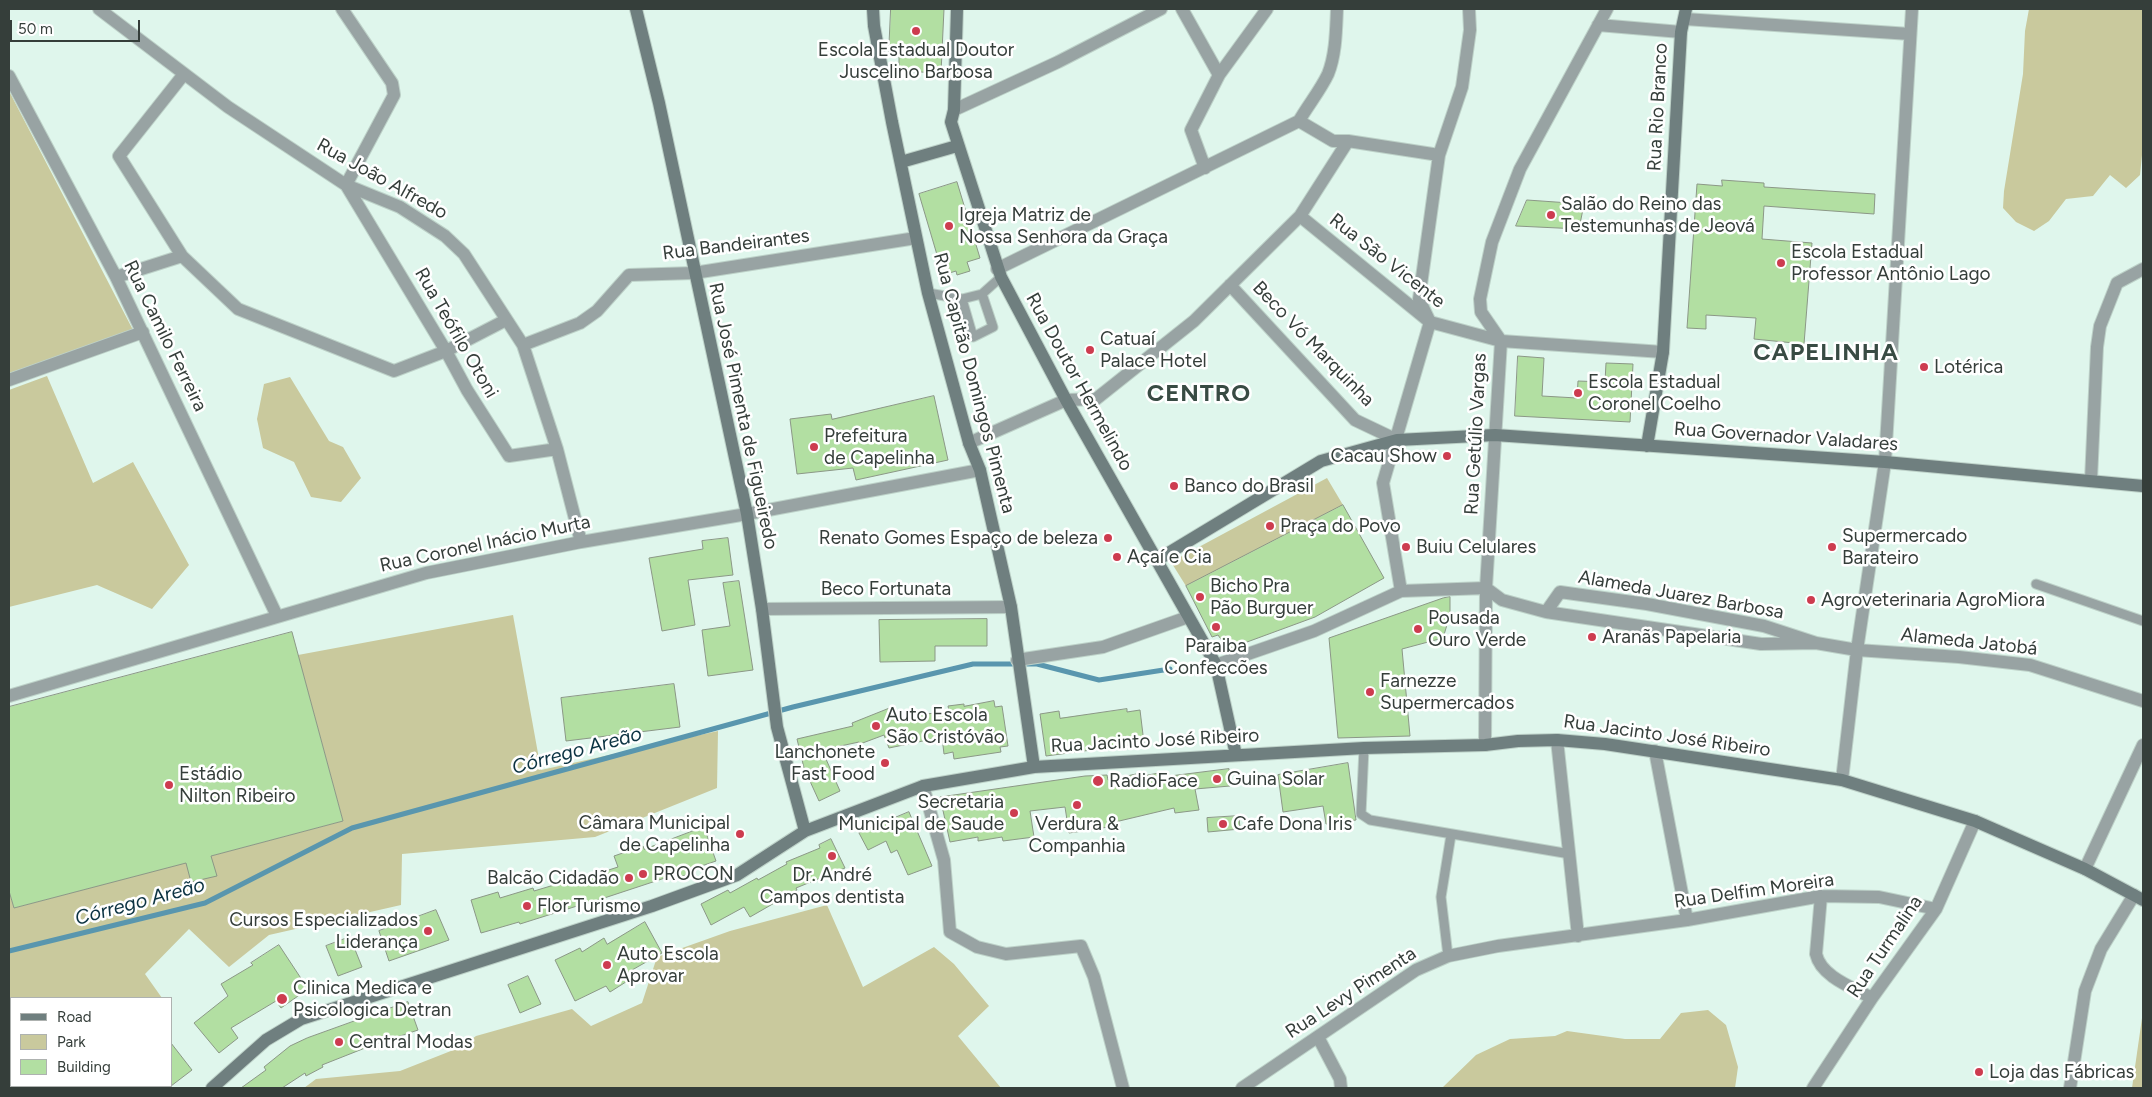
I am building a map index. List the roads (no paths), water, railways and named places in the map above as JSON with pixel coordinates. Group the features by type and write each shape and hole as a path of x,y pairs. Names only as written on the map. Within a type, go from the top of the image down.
{"street":[{"name":"Rua João Alfredo","path":"99,9 228,107 346,185 400,207 445,236 464,254 522,345 557,449 581,542"},
{"path":"342,9 392,83 394,95 346,185"},
{"name":"Rua José Pimenta de Figueiredo","path":"636,9 659,103 747,514 762,609 777,727 805,831"},
{"name":"Rua Capitão Domingos Pimenta","path":"873,9 874,26 928,293 969,443 980,470 1011,607 1017,661 1034,767"},
{"name":"Rua Doutor Hermelindo","path":"957,9 954,110 951,122 957,146 999,273 1066,400 1216,665 1236,755"},
{"path":"954,110 1058,62 1161,9"},
{"path":"1182,9 1219,76"},
{"path":"1205,168 1190,130 1219,76 1267,9"},
{"path":"999,273 1299,121 1317,95 1328,73 1335,43 1337,9"},
{"path":"1401,591 1383,482 1397,440 1405,405 1430,322 1419,299 1440,155 1462,87 1470,30 1469,9"},
{"name":"Rua Getúlio Vargas","path":"1485,745 1486,588 1501,341 1481,312 1483,282 1492,242 1520,169 1607,9"},
{"path":"1842,780 1857,650 1885,462 1912,9"},
{"path":"1685,14 1910,34"},
{"name":"Rua Rio Branco","path":"1647,446 1663,352 1681,32 1685,14"},
{"path":"1598,25 1681,32"},
{"path":"184,74 119,156 182,256 238,309 394,371 446,351 506,320"},
{"name":"Rua Camilo Ferreira","path":"9,76 116,277 277,616"},
{"path":"1299,121 1333,141 1440,155"},
{"path":"969,443 1066,400 1096,399 1194,321 1300,216 1348,142"},
{"path":"901,162 957,146"},
{"name":"Rua Teófilo Otoni","path":"346,185 446,351 466,390 509,456 557,449"},
{"name":"Rua São Vicente","path":"1300,216 1430,322 1501,341 1663,352"},
{"name":"Rua Bandeirantes","path":"522,345 580,323 597,311 629,275 694,273 916,238"},
{"path":"116,277 182,256"},
{"path":"2091,480 2097,347 2100,326 2117,283 2143,269"},
{"name":"Beco Vó Marquinha","path":"1230,285 1355,420 1397,440"},
{"path":"9,380 143,332"},
{"name":"Rua Governador Valadares","path":"1157,560 1321,461 1397,440 1495,435 1885,462 2143,486"},
{"name":"Rua Coronel Inácio Murta","path":"9,696 426,573 581,542 747,514 980,470"},
{"path":"1216,665 1314,631 1401,591 1486,588"},
{"name":"Alameda Juarez Barbosa","path":"1486,588 1502,600 1546,612 1761,644 1816,643"},
{"name":"Alameda Juarez Barbosa","path":"1546,612 1560,592 1647,604 1764,626 1816,643"},
{"path":"1644,626 1647,604"},
{"name":"Beco Fortunata","path":"762,609 1011,607"},
{"path":"1017,661 1103,647 1188,617"},
{"name":"Alameda Jatobá","path":"1816,643 1857,650 1959,657 2030,665 2143,701"},
{"path":"1557,740 1578,936"},
{"name":"Rua Jacinto José Ribeiro","path":"212,1088 266,1040 301,1019 643,909 736,875 805,831 923,786 1034,767 1364,748 1485,745 1518,741 1557,740 1656,751 1842,780 1975,821 2085,870 2139,898"},
{"path":"2085,870 2143,745"},
{"path":"1656,751 1687,920"},
{"path":"923,786 944,860 950,932 977,947 1006,954 1081,946 1094,977 1123,1088"},
{"name":"Rua Turmalina","path":"1813,1088 1872,998 1936,908 1975,821"},
{"path":"1821,896 1816,954 1818,962 1832,975 1872,998"},
{"name":"Rua Delfim Moreira","path":"1578,936 1687,920 1821,896 1879,897 1936,908"},
{"path":"2070,1088 2084,991 2101,949 2139,898"},
{"name":"Rua Levy Pimenta","path":"1242,1088 1416,970 1448,956 1498,946 1578,936"},
{"path":"1318,1037 1340,1079 1340,1088"}],"lane":[{"path":"928,293 962,299 982,294 999,273"},
{"path":"962,299 972,337 993,327 982,294"},
{"path":"2036,584 2143,621"},
{"path":"1364,748 1361,814 1364,817 1370,820 1450,835 1570,854"},
{"path":"1448,956 1441,897 1450,835"}],"waterway":[{"name":"Córrego Areão","path":"9,951 205,903 352,828 793,707 973,664 1018,664"},
{"name":"Córrego Areão","path":"1027,664 1037,664 1099,680 1170,669"}],"place":[{"name":"Escola Estadual Doutor Juscelino Barbosa","path":"916,31"},
{"name":"Salão do Reino das Testemunhas de Jeová","path":"1551,215"},
{"name":"Igreja Matriz de Nossa Senhora da Graça","path":"949,226"},
{"name":"Escola Estadual Professor Antônio Lago","path":"1781,263"},
{"name":"Catuaí Palace Hotel","path":"1090,350"},
{"name":"Lotérica","path":"1924,367"},
{"name":"Escola Estadual Coronel Coelho","path":"1578,393"},
{"name":"Prefeitura de Capelinha","path":"814,447"},
{"name":"Cacau Show","path":"1447,456"},
{"name":"Banco do Brasil","path":"1174,486"},
{"name":"Praça do Povo","path":"1270,526"},
{"name":"Renato Gomes Espaço de beleza","path":"1108,538"},
{"name":"Buiu Celulares","path":"1406,547"},
{"name":"Supermercado Barateiro","path":"1832,547"},
{"name":"Açaí e Cia","path":"1117,557"},
{"name":"Bicho Pra Pão Burguer","path":"1200,597"},
{"name":"Agroveterinaria AgroMiora","path":"1811,600"},
{"name":"Paraiba Confeccões","path":"1216,627"},
{"name":"Pousada Ouro Verde","path":"1418,629"},
{"name":"Aranãs Papelaria","path":"1592,637"},
{"name":"Farnezze Supermercados","path":"1370,692"},
{"name":"Auto Escola São Cristóvão","path":"876,726"},
{"name":"Lanchonete Fast Food","path":"885,763"},
{"name":"Guina Solar","path":"1217,779"},
{"name":"RadioFace","path":"1098,781"},
{"name":"Estádio Nilton Ribeiro","path":"169,785"},
{"name":"Verdura & Companhia","path":"1077,805"},
{"name":"Secretaria Municipal de Saude","path":"1014,813"},
{"name":"Cafe Dona Iris","path":"1223,824"},
{"name":"Câmara Municipal de Capelinha","path":"740,834"},
{"name":"Dr. André Campos dentista","path":"832,856"},
{"name":"PROCON","path":"643,874"},
{"name":"Balcão Cidadão","path":"629,878"},
{"name":"Flor Turismo","path":"527,906"},
{"name":"Cursos Especializados Liderança","path":"428,931"},
{"name":"Auto Escola Aprovar","path":"607,965"},
{"name":"Clinica Medica e Psicologica Detran","path":"282,999"},
{"name":"Central Modas","path":"339,1042"},
{"name":"Loja das Fábricas","path":"1979,1072"}],"district":[{"name":"CAPELINHA","path":"1826,353"},
{"name":"CENTRO","path":"1199,394"}]}
